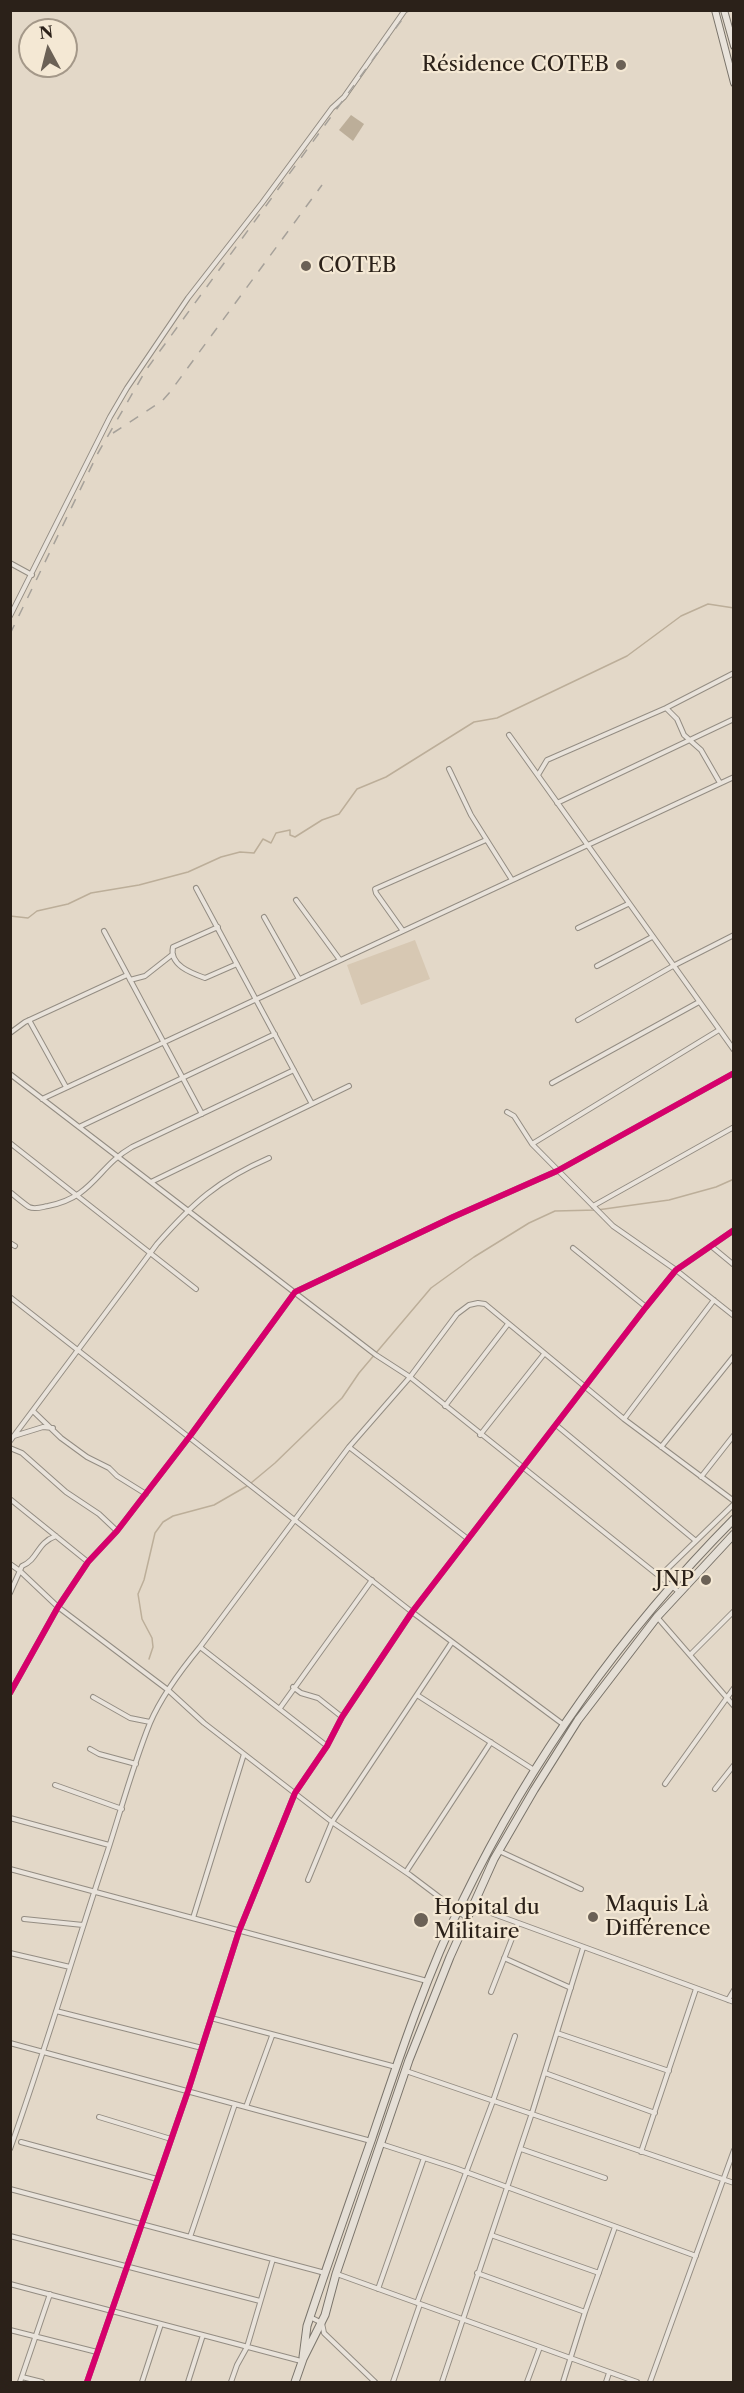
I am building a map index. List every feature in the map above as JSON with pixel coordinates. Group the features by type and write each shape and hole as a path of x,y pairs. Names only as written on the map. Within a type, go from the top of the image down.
{"main road":[{"path":"715,10 734,83"},
{"path":"724,10 734,46"},
{"path":"295,2382 302,2360 310,2317 396,2067 457,1913 490,1846 564,1725 616,1653 671,1584 734,1519"},
{"path":"302,2360 320,2334 336,2274 405,2070 472,1906 499,1851 578,1720 657,1617 734,1534"}],"street":[{"path":"10,616 110,417 163,332 332,108 344,97 405,10"},
{"path":"10,563 32,575"},
{"path":"538,776 547,760 666,708 734,674"},
{"path":"666,708 677,718 684,735 701,750 720,783"},
{"path":"557,803 734,719"},
{"path":"509,735 734,1050"},
{"path":"449,769 471,815 512,880"},
{"path":"42,1099 734,777"},
{"path":"403,931 375,893 375,889 486,840"},
{"path":"196,888 312,1104"},
{"path":"296,900 340,960"},
{"path":"578,928 628,904"},
{"path":"264,917 299,979"},
{"path":"218,927 173,947 172,954 179,965 205,978 237,964"},
{"path":"104,931 202,1114"},
{"path":"578,1020 673,966 734,935"},
{"path":"597,966 652,937"},
{"path":"130,980 145,976 172,954"},
{"path":"10,1033 29,1020 127,975"},
{"path":"552,1083 699,1002"},
{"path":"29,1020 66,1088"},
{"path":"532,1144 719,1030"},
{"path":"79,1126 274,1034"},
{"path":"10,1192 35,1209 51,1206 77,1195 96,1180 117,1156 294,1070"},
{"path":"10,1693 58,1607 88,1562 117,1531 190,1437 295,1292 453,1217 557,1171 734,1073"},
{"path":"10,1074 376,1355 410,1377 679,1592"},
{"path":"151,1182 349,1086"},
{"path":"507,1112 514,1116 532,1144 557,1171 613,1226 676,1270 734,1316"},
{"path":"593,1206 734,1127"},
{"path":"10,1143 196,1289"},
{"path":"10,1441 77,1349 103,1319 179,1219 203,1196 237,1172 269,1158"},
{"path":"87,2382 188,2091 240,1931 295,1793 412,1612 646,1307 676,1270 734,1230"},
{"path":"711,1246 734,1265"},
{"path":"573,1248 646,1307"},
{"path":"10,1297 412,1612 564,1725"},
{"path":"624,1419 714,1300"},
{"path":"10,2149 45,2052 83,1925 150,1722 168,1690 349,1447 410,1377 457,1314 469,1305 485,1304 624,1419 734,1503 660,1576"},
{"path":"445,1406 508,1324"},
{"path":"480,1435 544,1354"},
{"path":"661,1447 734,1356"},
{"path":"33,1411 61,1438 146,1494"},
{"path":"556,1425 696,1541"},
{"path":"14,1436 43,1427 53,1428"},
{"path":"701,1477 734,1435"},
{"path":"349,1447 468,1539"},
{"path":"10,1448 21,1453 66,1492 99,1514 117,1531"},
{"path":"10,1498 88,1562"},
{"path":"10,1593 22,1566 28,1563 42,1543 56,1536"},
{"path":"10,1564 58,1607 168,1690 244,1754 332,1822 406,1872 457,1913 467,1918"},
{"path":"280,1708 372,1580"},
{"path":"690,1655 734,1611"},
{"path":"657,1617 734,1706"},
{"path":"308,1880 332,1822 452,1642"},
{"path":"200,1647 327,1746"},
{"path":"294,1687 301,1693 318,1698 342,1717"},
{"path":"665,1784 725,1696 734,1688"},
{"path":"417,1695 535,1770"},
{"path":"93,1697 130,1718 150,1722"},
{"path":"406,1872 491,1742"},
{"path":"90,1749 99,1754 136,1764"},
{"path":"193,1918 244,1754"},
{"path":"715,1790 734,1765"},
{"path":"55,1785 122,1809"},
{"path":"10,1818 109,1845"},
{"path":"499,1851 581,1889"},
{"path":"10,1869 429,1981"},
{"path":"463,1901 583,1948 731,2001 734,1990"},
{"path":"24,1919 83,1925"},
{"path":"491,1992 518,1923"},
{"path":"442,2382 508,2187 583,1948"},
{"path":"10,1953 70,1967"},
{"path":"504,1958 571,1988"},
{"path":"641,2152 696,1989"},
{"path":"56,2011 202,2048"},
{"path":"211,2018 396,2067"},
{"path":"557,2033 669,2071"},
{"path":"246,2107 272,2036"},
{"path":"393,2382 418,2304 493,2101 514,2036"},
{"path":"10,2043 371,2140"},
{"path":"405,2070 734,2183"},
{"path":"545,2073 655,2113"},
{"path":"190,2237 235,2104"},
{"path":"99,2117 171,2139"},
{"path":"21,2142 157,2179"},
{"path":"381,2144 466,2172 696,2256"},
{"path":"520,2149 605,2178"},
{"path":"650,2382 734,2150"},
{"path":"378,2289 424,2158"},
{"path":"10,2189 325,2272"},
{"path":"563,2382 615,2227"},
{"path":"491,2235 599,2273"},
{"path":"10,2236 260,2301"},
{"path":"231,2382 237,2364 247,2347 273,2259"},
{"path":"477,2273 585,2312"},
{"path":"336,2274 540,2347 569,2360 637,2382"},
{"path":"10,2284 302,2360"},
{"path":"20,2382 50,2294"},
{"path":"310,2317 322,2323"},
{"path":"142,2382 161,2324"},
{"path":"10,2330 97,2352"},
{"path":"306,2331 320,2334 375,2382"},
{"path":"188,2382 203,2335"},
{"path":"526,2382 540,2347"},
{"path":"606,2382 609,2373"},
{"path":"22,2377 42,2382"}],"shaded area":[{"path":"351,115 364,124 353,141 339,130"},
{"path":"415,940 430,979 361,1005 347,965"}],"waterway":[{"path":"10,916 28,918 37,911 68,904 91,893 139,885 188,872 221,857 240,852 254,853 263,839 271,843 276,833 290,830 290,835 295,837 322,820 339,814 357,789 386,777 474,722 497,718 627,656 681,616 708,604 734,608"},
{"path":"251,1483 342,1398 359,1373 431,1288 474,1257 529,1223 555,1211 597,1210 669,1200 716,1187 734,1179"},
{"path":"149,1659 153,1647 152,1638 142,1619 138,1594 144,1580 155,1533 163,1522 173,1516 214,1505 247,1486"}],"railway":[{"path":"10,634 98,453 146,370 409,10"},
{"path":"113,433 162,401 170,392 322,185"}],"cycle path":[{"path":"10,1693 58,1607 88,1562 117,1531 190,1436 295,1292 453,1217 557,1171 734,1073"},
{"path":"87,2382 188,2091 239,1931 295,1793 412,1612 646,1307 676,1270 734,1230"}],"place":[{"name":"Résidence COTEB","path":"621,65"},
{"name":"COTEB","path":"306,266"},
{"name":"JNP","path":"706,1580"},
{"name":"Maquis Là Différence","path":"593,1917"},
{"name":"Hopital du Militaire","path":"421,1920"}]}
